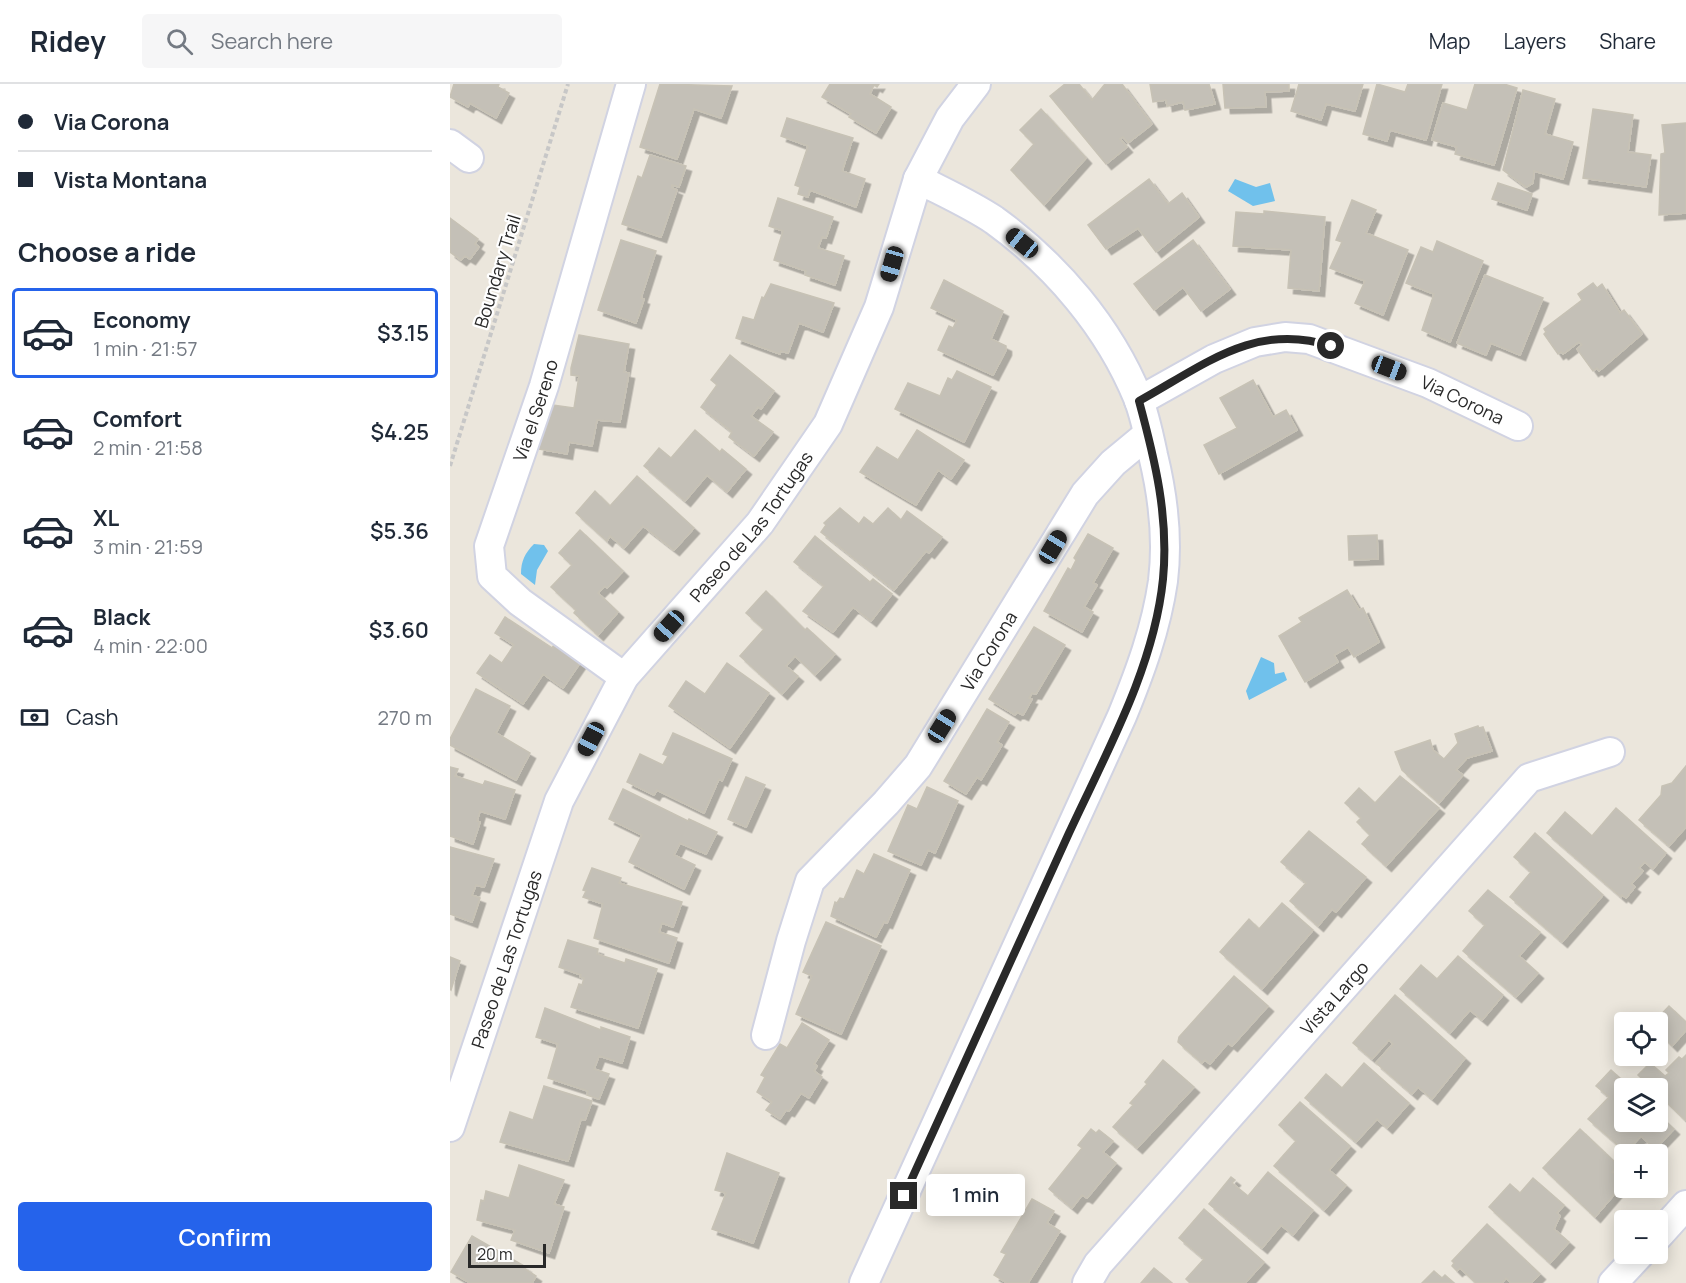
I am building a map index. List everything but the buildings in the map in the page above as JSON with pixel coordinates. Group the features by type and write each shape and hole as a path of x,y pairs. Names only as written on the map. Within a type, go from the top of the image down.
{"street":[{"name":"Via el Sereno","path":"624,677 520,602 492,576 489,546 547,375 631,84"},
{"name":"Paseo de Las Tortugas","path":"450,1127 559,801 624,677 760,523 828,424 879,307 918,179 950,118 976,84"},
{"path":"864,1283 1139,674 1153,632 1163,580 1165,521 1148,434 1139,401 1106,336 1070,290 1036,255 993,219 918,179"},
{"name":"Via Corona","path":"1139,401 1214,359 1255,342 1285,337 1309,339 1396,371 1518,426"},
{"name":"Via Corona","path":"766,1035 791,940 810,881 886,803 918,766 1085,494 1113,464 1148,434"},
{"name":"Vista Largo","path":"1087,1283 1098,1264 1529,778 1610,752"},
{"path":"1668,1225 1686,1205"},
{"path":"1613,1283 1631,1264"}],"path":[{"name":"Boundary Trail","path":"450,466 568,84"}],"water":[{"path":"1235,179 1256,187 1270,183 1275,201 1253,206 1228,191"},
{"path":"534,544 544,545 548,551 537,570 535,585 521,574 524,558"},
{"path":"1261,657 1274,663 1275,674 1284,672 1287,680 1249,700 1246,691"}],"route":[{"path":"904,1196 1122,716 1153,632 1163,580 1165,521 1158,477 1139,401 1214,359 1255,342 1285,337 1309,339 1331,346"}]}
